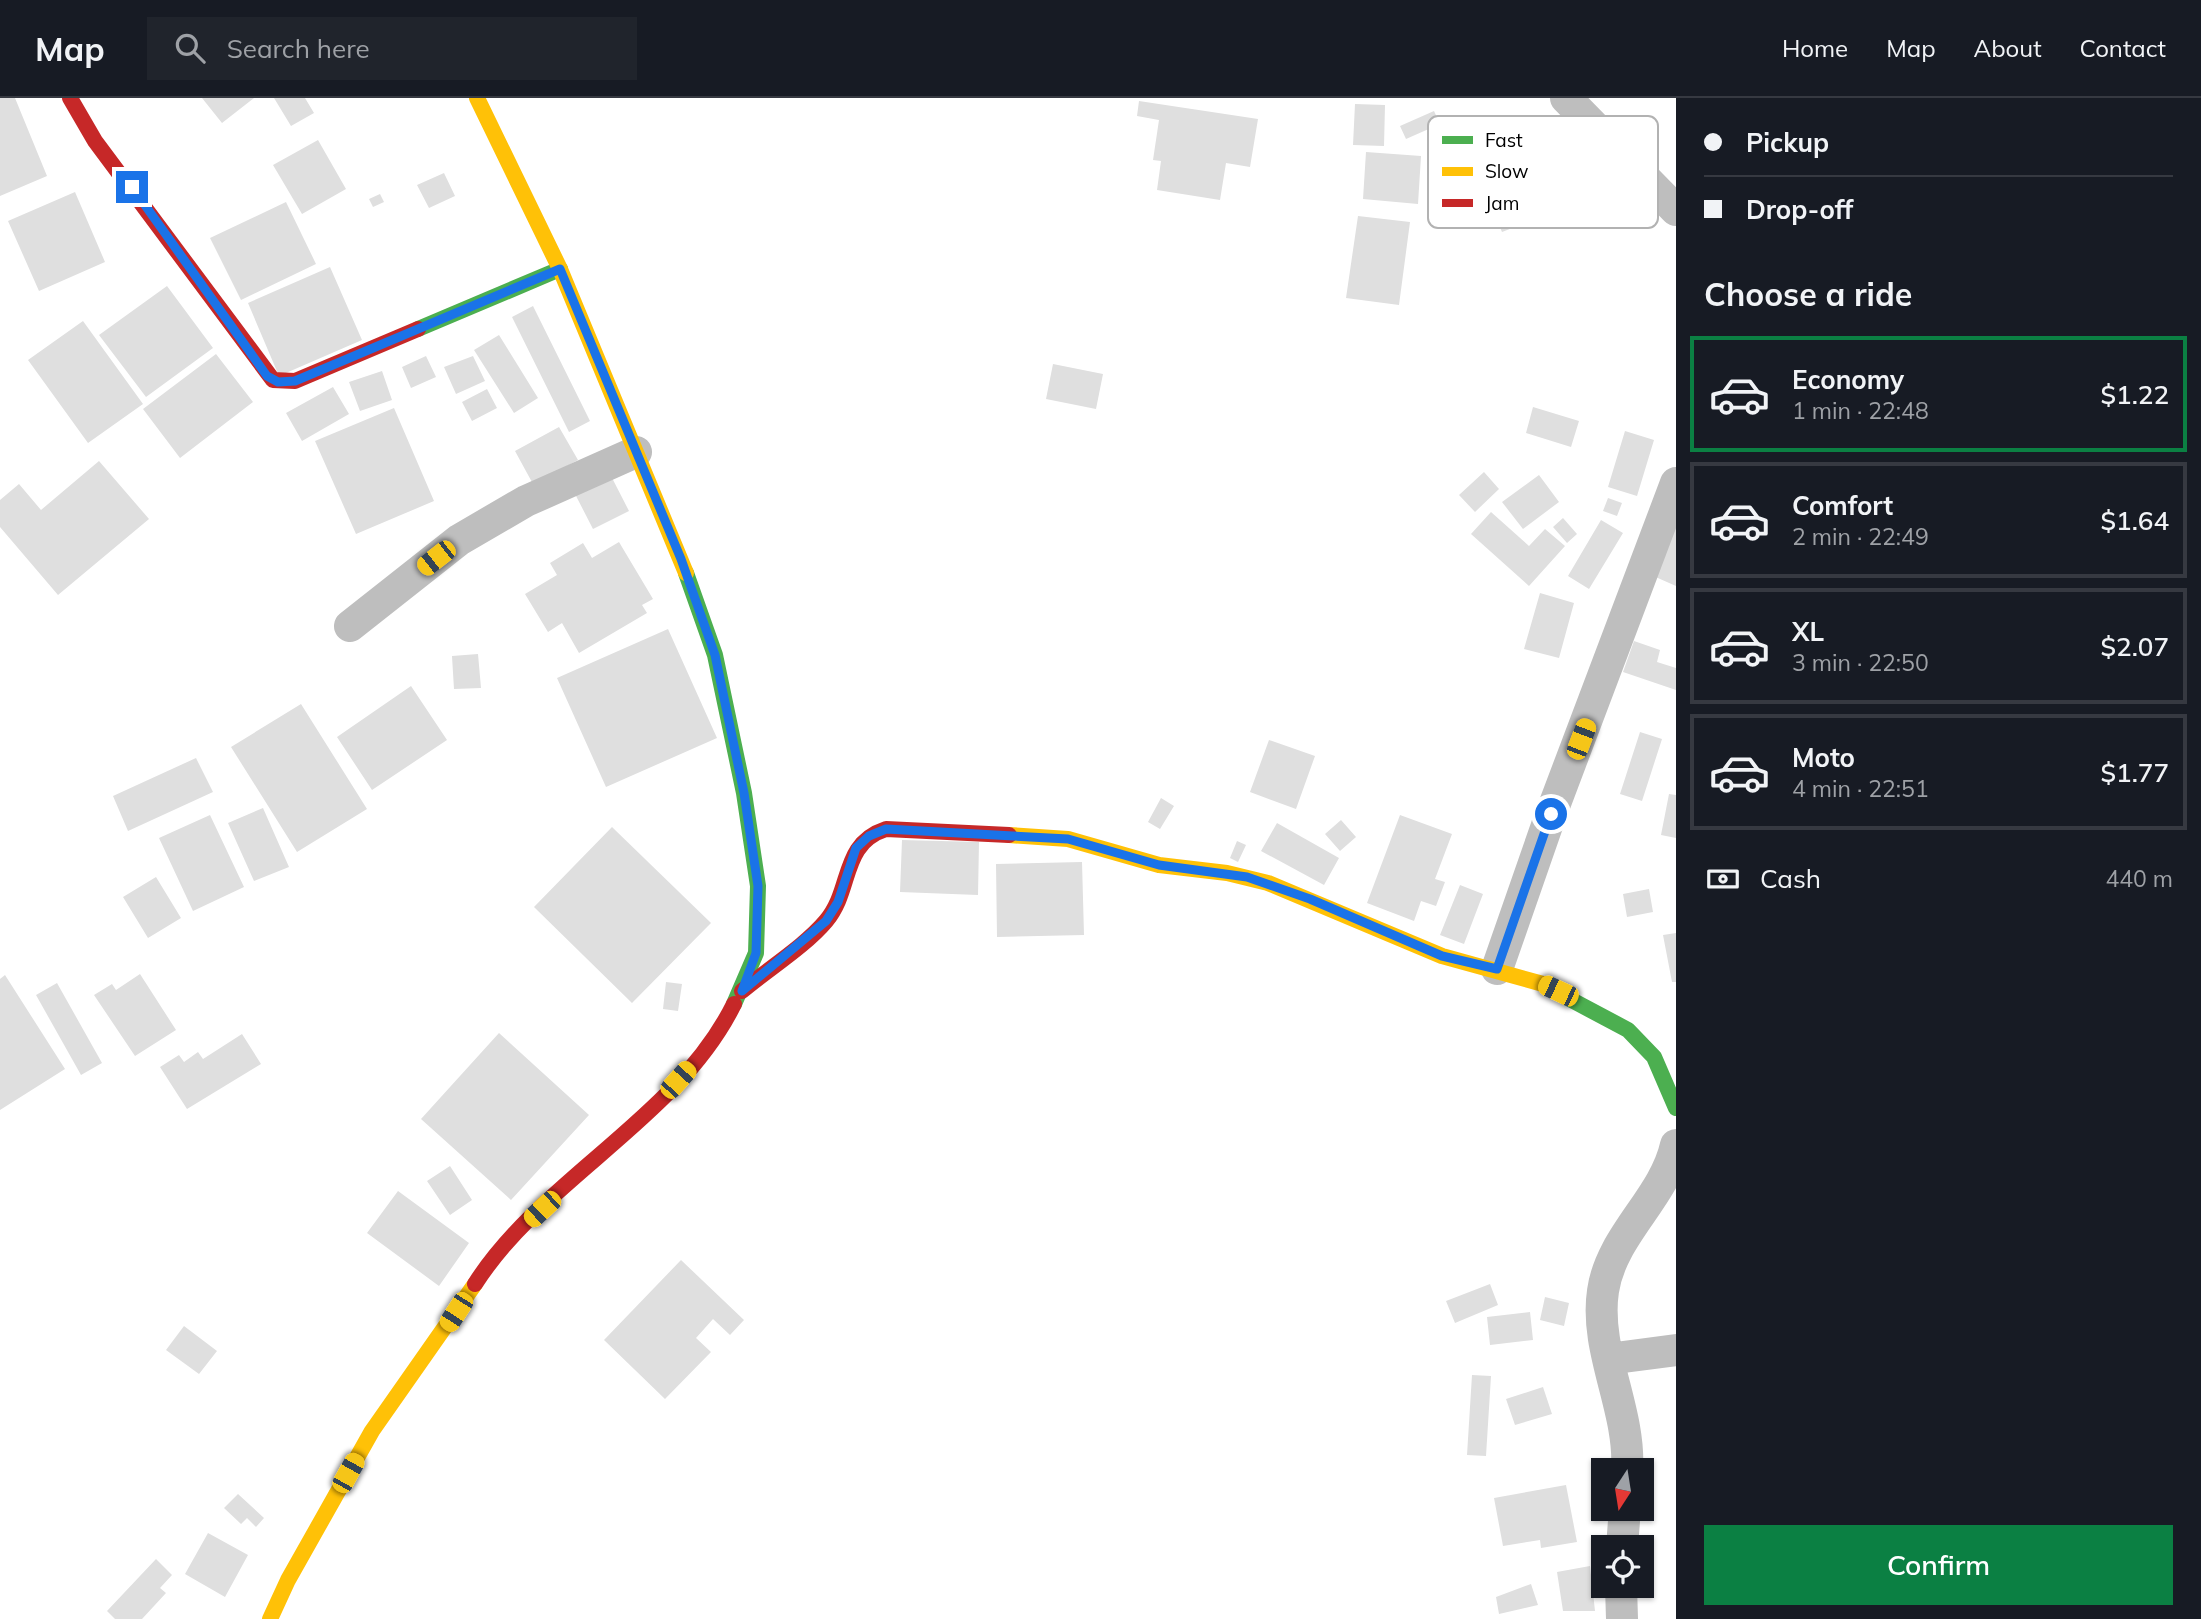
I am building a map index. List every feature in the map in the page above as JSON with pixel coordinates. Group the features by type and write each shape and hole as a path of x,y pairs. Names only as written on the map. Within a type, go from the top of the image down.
{"street":[{"path":"70,98 95,141 273,380 295,381 560,269"},
{"path":"270,1619 288,1580 372,1431 442,1335 485,1268 523,1227 666,1093 727,1019 753,966 758,938 758,886 744,793 715,655 681,559 560,269 477,98"},
{"path":"1566,98 1584,116"},
{"path":"1658,192 1676,210"},
{"path":"350,626 459,540 526,501 636,452"},
{"path":"1497,969 1551,814 1676,482"},
{"path":"742,991 826,921 838,902 856,848 869,836 886,829 1068,839 1159,865 1247,877 1310,899 1442,956 1497,969 1543,984 1605,1016 1665,1054 1665,1077 1676,1108"},
{"path":"1626,1458 1625,1429 1608,1359 1602,1308 1605,1279 1615,1254 1665,1178 1676,1144"},
{"path":"1608,1359 1676,1350"},
{"path":"1621,1598 1622,1619"}],"building":[{"path":"0,98 15,98 47,176 0,196"},
{"path":"202,98 254,98 222,123"},
{"path":"274,98 305,98 314,113 291,126"},
{"path":"1139,101 1258,119 1250,167 1226,163 1220,200 1157,190 1161,161 1153,160 1159,120 1137,116"},
{"path":"1355,104 1385,105 1384,146 1353,145"},
{"path":"1434,111 1436,116 1428,116 1428,129 1406,139 1400,126"},
{"path":"318,140 346,189 302,214 273,165"},
{"path":"1366,152 1421,156 1418,204 1363,199"},
{"path":"444,173 455,196 429,208 417,185"},
{"path":"75,192 105,262 39,291 8,221"},
{"path":"380,194 384,202 373,207 369,199"},
{"path":"286,202 316,264 241,300 210,238"},
{"path":"1358,216 1410,222 1399,305 1346,298"},
{"path":"330,267 362,340 279,376 248,303"},
{"path":"167,286 213,348 146,397 99,335"},
{"path":"533,306 590,421 569,432 512,317"},
{"path":"83,321 143,404 88,443 28,360"},
{"path":"499,335 538,398 514,413 474,350"},
{"path":"216,354 253,402 180,458 143,409"},
{"path":"426,356 436,377 411,388 402,367"},
{"path":"473,356 485,381 456,394 444,367"},
{"path":"1053,364 1103,374 1096,409 1046,399"},
{"path":"382,371 392,400 360,411 349,382"},
{"path":"333,387 349,414 302,441 286,413"},
{"path":"487,389 497,408 472,421 462,402"},
{"path":"1533,407 1579,421 1571,447 1526,433"},
{"path":"394,408 434,501 356,534 315,441"},
{"path":"559,427 578,460 533,484 515,451"},
{"path":"1625,431 1654,440 1637,496 1608,487"},
{"path":"99,461 149,519 58,595 0,527 0,500 19,484 41,510"},
{"path":"1484,472 1499,489 1475,512 1459,495"},
{"path":"610,474 629,511 593,529 574,492"},
{"path":"1539,475 1559,502 1523,529 1502,502"},
{"path":"1608,498 1622,503 1617,516 1603,511"},
{"path":"1491,512 1529,546 1545,529 1565,546 1529,586 1471,534"},
{"path":"1676,514 1676,586 1651,575"},
{"path":"1563,518 1577,534 1567,543 1553,527"},
{"path":"1601,520 1623,533 1589,589 1568,576"},
{"path":"619,542 653,599 642,605 647,613 579,653 562,623 548,632 525,594 557,575 550,563 583,543 592,558"},
{"path":"1540,593 1574,603 1559,658 1524,649"},
{"path":"668,629 717,738 606,787 557,678"},
{"path":"1634,641 1660,650 1657,662 1676,668 1676,690 1623,672"},
{"path":"478,654 481,688 454,689 452,656"},
{"path":"411,686 447,740 372,790 337,737"},
{"path":"301,704 367,809 297,852 231,747"},
{"path":"1640,732 1662,739 1642,801 1620,794"},
{"path":"1269,740 1315,756 1296,809 1250,792"},
{"path":"196,758 213,792 128,831 113,796"},
{"path":"1669,794 1676,795 1676,838 1661,835"},
{"path":"1161,798 1174,806 1160,829 1148,822"},
{"path":"263,808 289,867 254,881 228,823"},
{"path":"210,815 244,887 193,911 159,838"},
{"path":"1400,815 1452,834 1435,879 1445,882 1436,906 1421,901 1414,921 1367,903"},
{"path":"1341,820 1356,837 1340,851 1325,834"},
{"path":"1277,823 1339,858 1324,885 1261,851"},
{"path":"612,827 711,923 632,1003 534,907"},
{"path":"902,840 979,842 978,895 900,892"},
{"path":"1237,841 1246,845 1238,862 1230,858"},
{"path":"1082,862 1084,935 997,937 996,864"},
{"path":"156,877 181,918 148,938 123,897"},
{"path":"1460,885 1483,894 1464,944 1440,935"},
{"path":"1649,889 1653,912 1627,917 1623,894"},
{"path":"1676,933 1676,982 1672,982 1663,935"},
{"path":"140,974 176,1030 135,1056 94,995 112,984 116,990"},
{"path":"5,975 65,1069 0,1110 0,979"},
{"path":"666,982 682,984 678,1011 663,1009"},
{"path":"57,983 102,1063 81,1075 36,995"},
{"path":"499,1033 589,1115 511,1200 421,1119"},
{"path":"242,1034 261,1064 187,1109 160,1067 179,1055 184,1062 198,1052 203,1059"},
{"path":"450,1166 472,1200 450,1215 427,1181"},
{"path":"398,1191 469,1243 439,1286 367,1233"},
{"path":"681,1260 744,1320 730,1335 713,1319 696,1338 711,1352 665,1399 604,1340"},
{"path":"1490,1284 1498,1305 1455,1323 1446,1301"},
{"path":"1545,1297 1569,1303 1564,1326 1540,1320"},
{"path":"1530,1312 1533,1340 1490,1345 1487,1317"},
{"path":"184,1326 217,1351 199,1374 166,1350"},
{"path":"1472,1375 1491,1376 1486,1456 1467,1455"},
{"path":"1543,1387 1552,1414 1515,1425 1506,1399"},
{"path":"1566,1485 1577,1542 1541,1548 1540,1540 1503,1546 1494,1498"},
{"path":"238,1494 264,1518 256,1527 247,1518 241,1524 224,1508"},
{"path":"208,1533 248,1555 225,1597 185,1574"},
{"path":"156,1559 172,1575 160,1588 166,1593 142,1619 115,1619 107,1611"},
{"path":"1590,1566 1591,1598 1594,1598 1595,1611 1563,1611 1557,1572"},
{"path":"1531,1584 1538,1605 1499,1614 1496,1597"}],"traffic: fast":[{"path":"418,329 560,269"},
{"path":"686,573 715,655 744,793 758,886 756,953 734,1004"},
{"path":"1566,997 1628,1030 1654,1057 1676,1108"}],"traffic: slow":[{"path":"477,98 560,269 686,573"},
{"path":"1009,835 1068,839 1159,865 1227,873 1268,883 1442,956 1543,984 1566,997"},
{"path":"270,1619 288,1580 372,1431 475,1284"}],"traffic: jam":[{"path":"70,98 95,141 273,380 295,381 418,329"},
{"path":"742,991 797,948 826,921 840,895 854,856 871,836 886,829 1009,835"},
{"path":"475,1284 503,1246 536,1212 645,1115 679,1081 710,1044 734,1004"}],"route":[{"path":"132,187 267,376 278,382 295,381 560,269 681,559 715,655 744,793 758,886 756,953 742,991 826,921 838,902 848,865 856,848 862,840 886,829 1068,839 1159,865 1247,877 1310,899 1442,956 1497,969 1551,814"}]}
